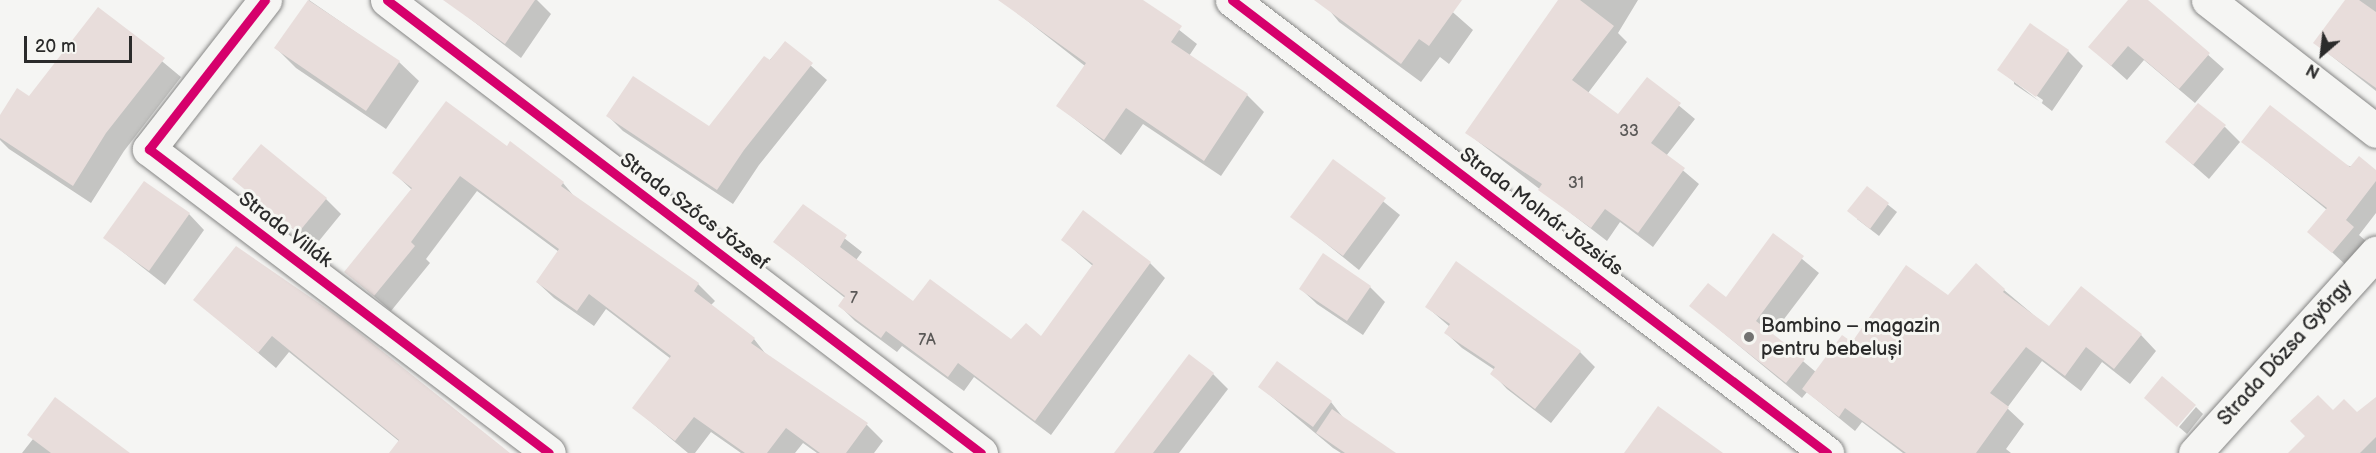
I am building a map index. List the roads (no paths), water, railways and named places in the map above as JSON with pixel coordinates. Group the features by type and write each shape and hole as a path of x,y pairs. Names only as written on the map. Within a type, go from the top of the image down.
{"street":[{"name":"Strada Villák","path":"264,0 149,149 549,453"},
{"name":"Strada Szőcs József","path":"387,0 981,453"},
{"name":"Strada Molnár Józsiás","path":"1232,0 1827,453"},
{"path":"2208,0 2376,131"},
{"name":"Strada Dózsa György","path":"2195,453 2376,253"}],"place":[{"name":"Bambino – magazin pentru bebeluși","path":"1749,337"}]}
